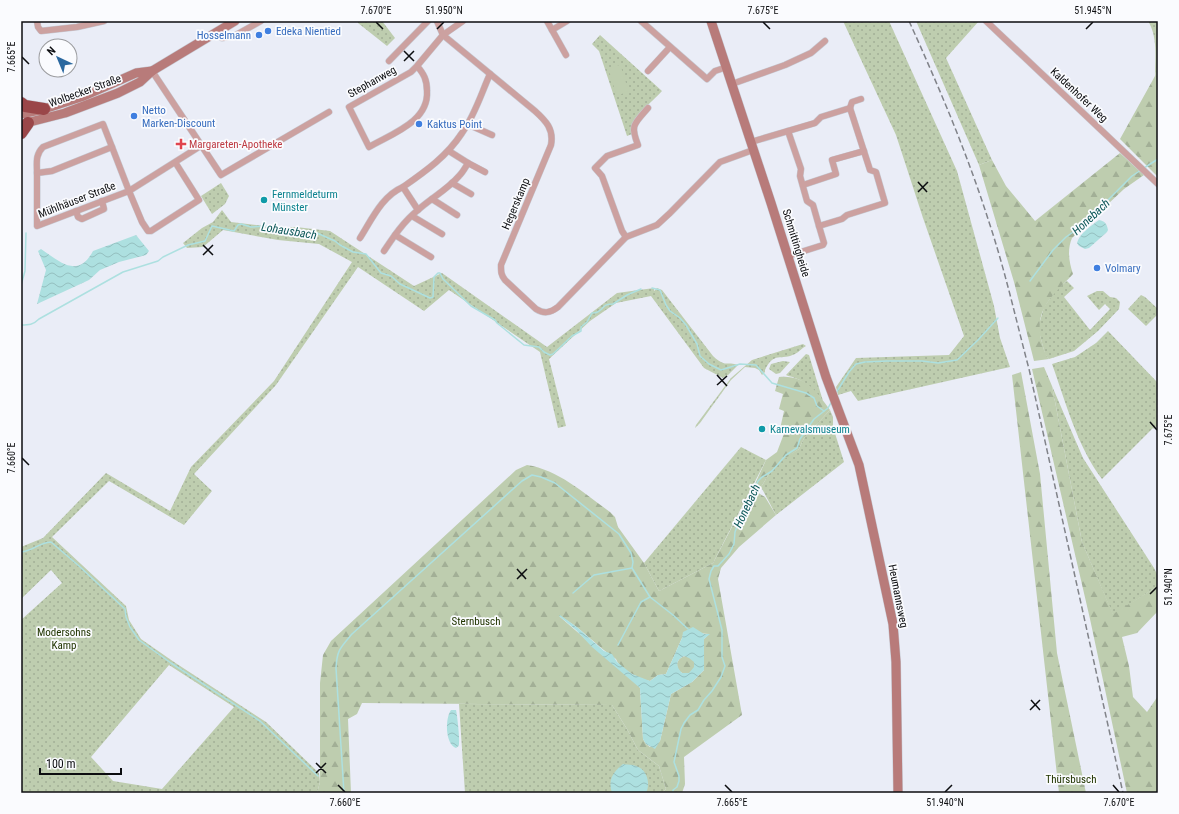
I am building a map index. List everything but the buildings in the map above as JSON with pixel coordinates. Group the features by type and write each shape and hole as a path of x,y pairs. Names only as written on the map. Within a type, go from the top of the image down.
{"highway":[{"path":"21,103 27,107 44,109"}],"street":[{"path":"37,21 40,31 77,27 104,21"},
{"name":"Wolbecker Straße","path":"23,124 65,113 118,93 140,82 152,70 235,21"},
{"path":"217,32 222,38 234,36 261,21"},
{"path":"389,61 428,21"},
{"path":"437,21 442,35"},
{"name":"Stephanweg","path":"417,66 427,82 428,99 422,111 412,122 369,147 348,107 411,72 442,35 463,21"},
{"path":"547,21 566,55"},
{"path":"552,30 567,21"},
{"path":"641,21 707,80 714,71 727,68"},
{"name":"Kaldenhofer Weg","path":"986,21 1158,184"},
{"name":"Schmittingheide","path":"713,22 837,406"},
{"name":"Hegerskamp","path":"442,35 543,118 548,124 552,134 552,145 501,265 501,275 505,280 541,312 547,313 553,311 626,237 657,225 670,214 720,162 752,146 788,131 815,122 821,117 850,108"},
{"path":"732,84 785,65 811,53 825,41"},
{"path":"648,71 670,47"},
{"path":"152,70 221,175 329,112"},
{"name":"Wolbecker Straße","path":"23,124 44,109 101,89 136,73 152,70"},
{"path":"360,238 383,201 395,190 403,187 429,170 449,151 463,132 474,113 490,74"},
{"path":"819,226 885,203 876,172 870,170 850,108 852,102 861,99"},
{"path":"638,145 633,129 637,120 648,108"},
{"name":"Mühlhäuser Straße","path":"175,162 199,200 151,231 148,231 142,222 129,191 103,124 43,147 36,157 37,226 129,191 175,162 202,145"},
{"path":"468,124 492,135"},
{"path":"788,131 801,169 800,176 807,201 813,205 824,243 823,245 788,256"},
{"path":"626,237 622,231 602,176 595,168 607,156 645,143"},
{"path":"37,173 52,171 112,147"},
{"path":"803,184 836,174 832,160 864,150"},
{"path":"449,151 485,172"},
{"path":"384,251 395,235 412,216 460,176 468,163"},
{"path":"452,183 472,194"},
{"path":"403,187 418,210"},
{"path":"432,199 457,215"},
{"path":"76,211 78,217 82,218 104,209 102,201"},
{"path":"412,216 442,234"},
{"path":"395,235 431,257"},
{"name":"Heumannsweg","path":"837,406 859,465 892,624 896,662 898,793"}],"green space":[{"path":"358,21 382,21 395,38 387,46 358,23"},
{"path":"843,21 889,21 957,171 994,306 1000,338 1010,367 858,401 851,391 838,395 836,387 856,358 949,355 964,336 896,135"},
{"path":"916,21 979,21 946,58 992,160 979,165"},
{"path":"1148,21 1158,21 1158,63 1155,76 1155,41"},
{"path":"600,35 662,91 638,117 634,123 632,134 627,136 599,51 592,44"},
{"path":"1158,63 1158,177 1120,139 1155,76"},
{"path":"618,65 621,67 628,89 627,92 619,95 616,93 609,71 610,68"},
{"path":"1120,153 1144,175 1124,189 1072,238 1069,247 1069,256 1073,274 1048,302 1043,310 1041,319 1041,339 1049,359 1034,361 1014,282 979,165 992,160 1006,186 1035,221"},
{"path":"221,183 229,196 225,204 212,214 201,196"},
{"name":"Modersohns Kamp","path":"222,210 231,222 330,231 414,286 442,273 547,347 617,293 654,288 654,291 657,288 662,290 717,360 723,363 738,365 723,378 704,368 651,296 616,303 590,321 549,359 566,426 558,428 540,352 449,290 424,311 358,267 276,385 194,474 212,491 184,525 109,481 52,537 126,606 129,620 141,639 266,722 319,773 320,782 317,793 21,793 21,620 62,583 51,570 21,599 21,547 43,538 106,473 170,511 191,467 274,381 352,262 319,244 278,240 223,230 203,247 187,248 183,243 202,228 213,222","holes":["169,665 234,707 162,789 113,781 91,757"]},
{"path":"1067,281 1074,288 1064,297 1090,330 1110,309 1105,304 1099,310 1087,296 1097,291 1103,291 1110,297 1116,298 1120,302 1119,309 1098,331 1074,351 1049,359 1045,354 1038,328 1044,307 1056,290"},
{"path":"1141,295 1158,309 1158,314 1146,326 1128,309"},
{"path":"1108,331 1158,383 1158,425 1154,429 1153,428 1102,479 1093,466 1079,438 1067,409 1052,364 1075,357 1096,343"},
{"path":"803,344 806,346 795,354 772,360 762,375 759,370 755,368 745,367 731,380 695,428 731,378 752,360"},
{"path":"806,354 809,355 823,401 807,385 793,377 786,375"},
{"path":"783,361 790,362 780,373 776,374 769,369 771,364"},
{"name":"Thürsbusch","path":"1044,367 1052,386 1082,542 1113,614 1158,586 1158,611 1137,633 1122,637 1129,666 1133,697 1147,712 1158,696 1158,793 1127,793 1090,619 1032,369"},
{"name":"Thürsbusch","path":"1021,372 1040,474 1057,653 1086,793 1059,793 1012,375"},
{"path":"779,377 788,377 803,382 815,391 830,410 804,438 799,449 780,462 769,474 761,487 755,484 766,460 777,452 785,431 780,429 784,411 779,409 783,394 775,391"},
{"path":"1052,386 1083,458 1158,576 1158,586 1113,615 1082,542"},
{"path":"830,410 833,417 833,427 844,462 776,515 761,487 769,474 780,461 799,449 804,438"},
{"path":"741,447 766,460 713,563 659,591 644,563"},
{"name":"Sternbusch","path":"527,465 550,472 561,477 610,512 615,517 618,527 644,563 659,591 713,563 752,489 765,497 776,515 739,547 721,568 718,579 742,715 684,757 685,784 682,793 662,793 666,789 659,766 638,750 612,705 362,703 357,714 348,719 351,793 317,793 320,782 320,683 323,655 331,641 516,470","holes":["559,616 567,620 616,659 625,670 650,681 658,675 666,674 684,632 709,634 704,639 704,670 692,682 671,694 660,741 650,747 643,739 640,688 637,684"]},
{"path":"686,656 692,659 695,665 692,671 686,674 680,671 677,665 680,659"},
{"path":"459,704 612,705 638,750 659,766 666,789 662,793 465,793"}],"water":[{"path":"1099,220 1106,224 1108,230 1107,232 1089,248 1085,249 1079,246 1077,243 1080,236"},
{"path":"136,235 149,251 146,255 119,262 100,270 89,280 37,304 46,270 38,251 41,249 62,263 75,266 81,264 87,259 93,251"},
{"path":"560,615 578,628 604,651 612,654 617,662 632,674 650,681 658,675 666,674 682,638 683,632 693,627 704,634 710,634 704,639 704,670 692,682 671,694 660,741 655,749 646,744 643,739 640,688 592,647 576,630 559,616","holes":["684,656 694,662 694,667 689,673 682,673 677,664"]},
{"path":"451,710 456,710 457,716 459,746 456,748 452,746 450,742 447,730"},
{"path":"623,764 634,765 643,770 648,781 646,793 612,793 610,784 612,777 616,770"}],"waterway":[{"name":"Honebach","path":"1144,168 1158,159"},
{"name":"Honebach","path":"1030,281 1053,250 1066,237 1089,221 1132,176 1141,170"},
{"name":"Lohausbach","path":"21,325 33,324 39,319 123,272 158,261 188,245 205,241 212,226 234,231 238,225 241,224 251,227 267,226 317,233 335,241 353,252 366,254 381,273 391,276 400,284 430,298 433,297 434,277 440,273 443,279 471,306 495,320 524,345 539,347 550,355 553,354 572,336 581,331 581,327 587,322 592,313 601,310 605,305 613,304 627,295 641,289"},
{"path":"21,285 25,271 26,233"},
{"name":"Lohausbach","path":"652,288 660,290 666,305 670,311 680,318 686,325 697,344 700,356 709,364 721,370 740,364 756,365 772,383 806,393 814,398 817,406 824,411"},
{"name":"Honebach","path":"836,393 849,372 856,364 887,361 922,361 938,363 957,360 998,318"},
{"name":"Honebach","path":"673,793 673,790 677,787 679,781 679,776 674,762 681,729 690,715 698,710 712,691 721,677 725,666 722,657 722,630 709,579 711,571 714,566 718,566 729,554 734,544 735,532 738,524 745,514 758,481 772,471 786,455 797,448 800,439 814,419 828,408 832,401"},
{"path":"344,793 336,668 337,657 340,650 352,634 522,481 532,475 555,483 619,534 631,553 633,562 632,568 650,597 688,629"},
{"path":"21,552 51,542 125,609 130,627 139,640 171,663 260,721 318,776"},
{"path":"573,593 594,575 632,568"},
{"path":"618,645 641,602 650,597"}],"railway":[{"path":"909,21 942,95 962,145 1000,258 1029,369 1123,793"}],"place":[{"name":"Edeka Nientied","path":"268,31"},
{"name":"Hosselmann","path":"259,35"},
{"name":"Netto Marken-Discount","path":"134,116"},
{"name":"Kaktus Point","path":"419,124"},
{"name":"Margareten-Apotheke","path":"181,144"},
{"name":"Fernmeldeturm Münster","path":"264,200"},
{"name":"Volmary","path":"1097,268"},
{"name":"Karnevalsmuseum","path":"762,429"}]}
